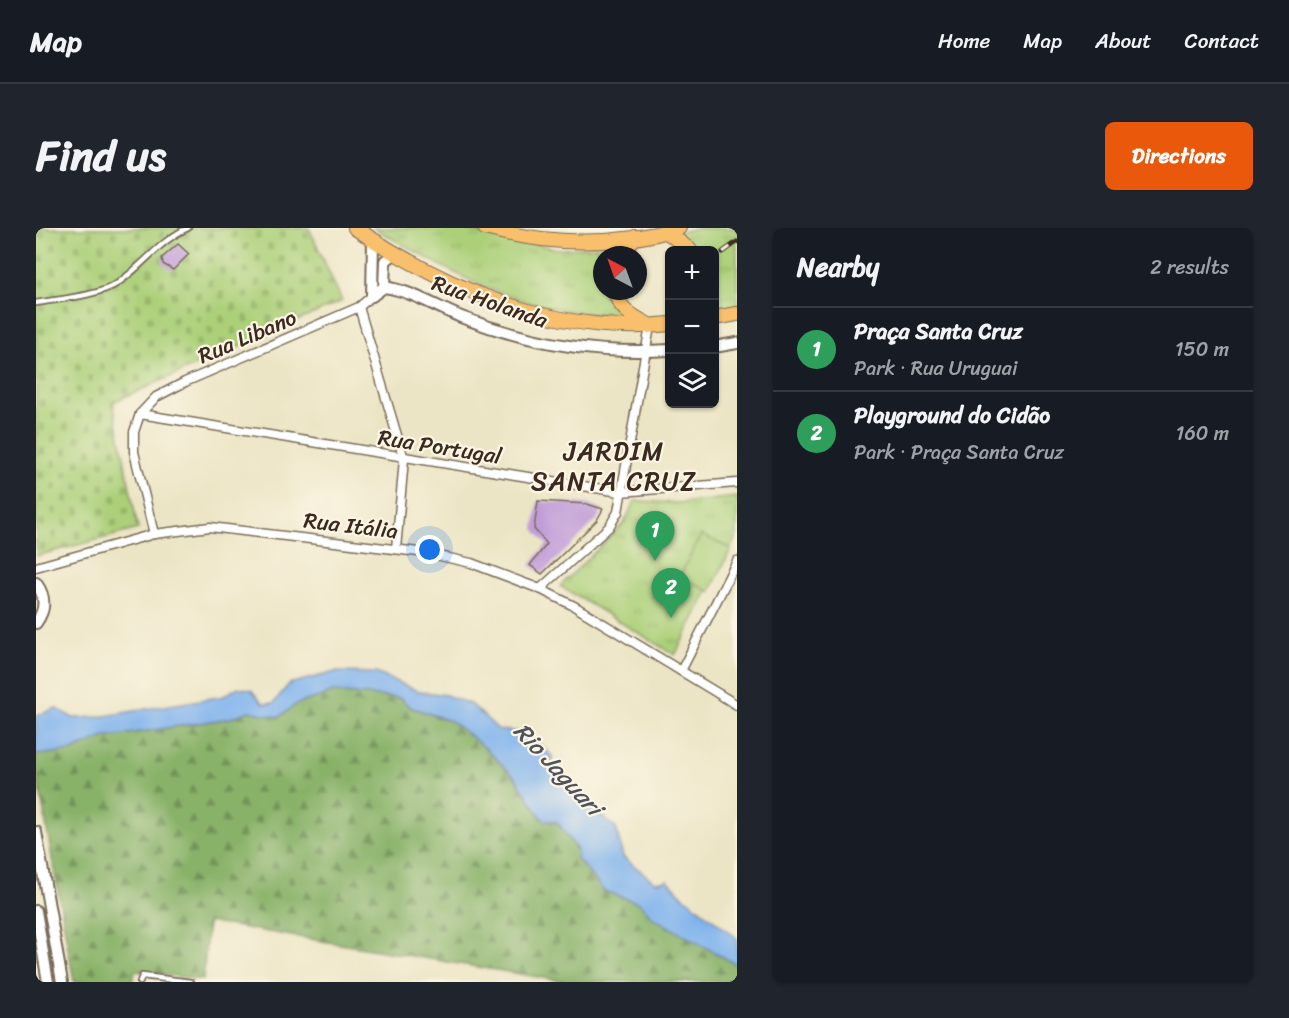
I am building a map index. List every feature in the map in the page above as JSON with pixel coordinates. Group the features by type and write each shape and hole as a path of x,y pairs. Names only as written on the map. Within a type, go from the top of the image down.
{"main road":[{"path":"355,228 394,254 471,291 512,307 601,324 665,324"},
{"path":"485,228 543,241 616,240 638,233 671,229 686,246"},
{"path":"628,246 638,233"},
{"path":"618,300 630,314 650,326"},
{"path":"719,317 737,314"}],"street":[{"path":"372,296 373,240"},
{"path":"372,296 384,287 384,261 394,254"},
{"name":"Rua Holanda","path":"384,287 403,290 460,316 514,335 594,350 665,350"},
{"name":"Rua Libano","path":"140,414 156,398 185,382 359,307 372,296"},
{"path":"359,307 404,459 396,549"},
{"path":"540,589 609,527 618,512 650,326"},
{"path":"719,346 737,343"},
{"path":"140,414 134,432 134,452 154,534"},
{"name":"Rua Portugal","path":"140,414 404,459 620,492 737,483"},
{"name":"Rua Itália","path":"36,567 154,534 210,527 396,549 471,563 540,589 574,606 737,705"},
{"path":"681,671 737,561"},
{"path":"36,583 41,590 44,604 42,614 36,623"},
{"path":"36,832 62,982"},
{"path":"36,911 48,982"}],"lane":[{"path":"36,303 85,294 116,285 173,235 188,228"},
{"path":"140,982 141,976 190,982"}],"green space":[{"path":"36,228 309,228 342,301 113,402 138,529 36,556"},
{"path":"374,228 456,228 558,249 593,247 593,300 609,300 621,317 528,302 478,284"},
{"path":"696,228 737,228 737,309 719,313 719,246 687,246 672,234"},
{"path":"737,497 737,535 675,655 560,586 624,523 635,501 680,503"},
{"path":"701,535 731,549 710,592 680,576"},
{"path":"334,692 400,698 410,707 451,721 483,746 516,778 543,820 557,822 604,891 639,903 653,918 737,965 737,982 568,982 208,922 203,980 135,971 132,982 74,982 36,768 36,755 72,751 101,738 231,718 249,711 279,717 297,704"}],"water":[{"path":"335,672 376,673 418,691 446,695 472,705 499,730 528,733 552,756 553,772 560,784 577,787 601,816 616,828 623,857 655,882 668,880 683,896 737,938 737,965 653,918 639,903 604,891 576,858 577,850 557,822 543,820 516,778 483,746 451,721 410,707 400,698 334,692 297,704 279,717 249,711 231,718 102,738 72,751 36,755 36,716 56,708 73,718 98,717 224,696 238,687 252,690 263,703 274,703 289,684"}],"building":[{"path":"178,244 189,254 173,270 163,264 162,258"},
{"path":"538,501 587,504 603,509 597,520 542,574 530,565 547,544 534,529"}],"railway":[{"path":"723,252 737,242"}],"place":[{"name":"Praça Santa Cruz","path":"655,561"},
{"name":"Playground do Cidão","path":"671,618"}],"district":[{"name":"JARDIM SANTA CRUZ","path":"614,466"}],"water label":[{"name":"Rio Jaguari","path":"558,769"}]}
